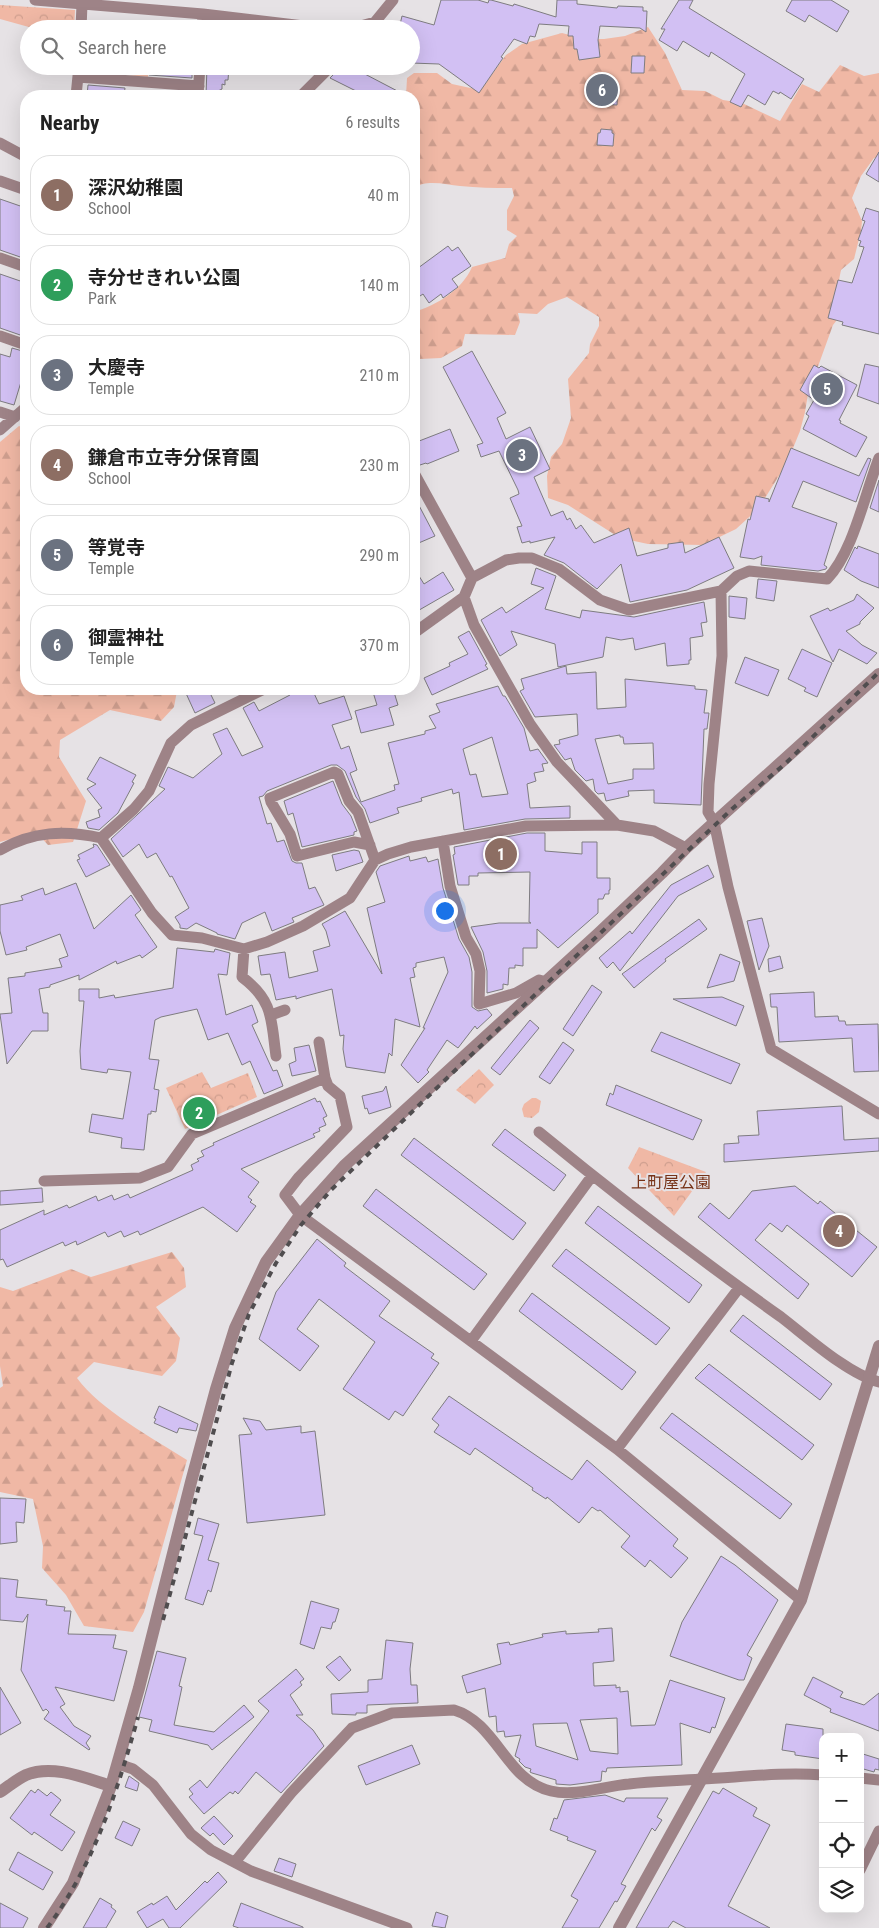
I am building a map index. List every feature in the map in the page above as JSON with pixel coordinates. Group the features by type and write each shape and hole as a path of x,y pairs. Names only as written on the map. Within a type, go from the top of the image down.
{"street":[{"path":"35,0 253,20"},
{"path":"377,20 393,0"},
{"path":"81,20 82,4"},
{"path":"203,14 203,20"},
{"path":"76,90 78,75"},
{"path":"97,75 193,90"},
{"path":"199,90 200,75"},
{"path":"306,90 322,75"},
{"path":"0,143 20,154"},
{"path":"0,181 20,188"},
{"path":"0,258 20,266"},
{"path":"0,336 20,344"},
{"path":"0,412 15,417"},
{"path":"0,430 20,412"},
{"path":"420,629 464,597 472,578 506,560 519,558 532,558 558,569 600,600 628,610 721,591 737,576 749,571 827,579 836,570 847,545 879,458"},
{"path":"420,484 472,578"},
{"path":"721,591 722,656 709,784 708,812 714,822 728,887 771,1049 879,1114"},
{"path":"464,597 474,625 530,724 557,762 617,825"},
{"path":"44,1928 73,1883 111,1786 139,1688 191,1482 235,1328 266,1262 300,1215 344,1166 546,982 714,822 879,674"},
{"path":"101,838 134,809 149,791 171,743 191,726 252,695"},
{"path":"370,845 354,842 297,856 290,834 270,798 334,772 338,774 349,801 358,812 370,845 375,860"},
{"path":"0,850 13,843 37,836 62,832 79,833 101,838 152,912 172,935 202,938 244,949 267,942 303,926 350,898 375,860 411,847 526,826 617,825 654,831 686,848"},
{"path":"443,841 450,886 466,937 476,954 480,971 479,1004 516,993 539,980 546,982"},
{"path":"244,949 242,978 253,986 264,999 271,1015 276,1056"},
{"path":"271,1015 285,1010"},
{"path":"319,1042 328,1086 340,1096 347,1127 299,1177 285,1196 300,1215 617,1449 800,1600"},
{"path":"44,1181 140,1178 168,1167 192,1134 326,1078"},
{"path":"539,1132 592,1176 739,1288 840,1361 874,1380"},
{"path":"471,1342 592,1176"},
{"path":"617,1449 739,1288"},
{"path":"619,1928 703,1779 800,1600 874,1380 879,1346"},
{"path":"235,1862 291,1793 352,1728 392,1713 454,1710 464,1713 475,1720 490,1735 524,1777 535,1785 549,1791 575,1793 609,1786 729,1776 819,1775"},
{"path":"118,1764 133,1769 153,1785 200,1843 251,1871 407,1928"},
{"path":"0,1792 27,1775 45,1772 64,1772 111,1786"},
{"path":"864,1778 879,1780"},
{"path":"861,1868 879,1831"}],"green space":[{"path":"0,5 75,10 74,20 20,20 20,25 0,19"},
{"path":"648,27 665,53 682,90 705,91 723,100 742,103 780,121 802,84 819,92 840,65 864,76 879,73 879,157 874,158 861,176 852,198 862,221 854,259 841,270 839,280 847,293 844,311 833,325 808,394 800,431 787,463 758,509 736,529 703,545 648,544 620,538 568,505 548,498 547,476 551,457 562,444 571,418 568,379 589,353 590,344 599,326 599,317 567,297 548,304 537,314 518,313 520,322 515,335 465,334 462,346 441,358 420,359 420,310 448,296 462,283 472,267 505,258 509,244 517,236 507,230 507,210 514,196 512,188 431,183 420,185 420,90 406,90 407,78 411,75 420,75 420,73 437,73 452,84 475,89 485,84 506,55 522,44 562,33 585,39 625,36"},
{"path":"127,75 148,75 148,77"},
{"path":"20,426 20,695 176,695 174,707 161,721 110,710 60,740 59,757 86,801 73,842 48,845 36,832 0,842 0,442"},
{"path":"479,1069 494,1085 475,1104 456,1090"},
{"path":"202,1072 211,1088 248,1073 257,1097 185,1129 166,1088"},
{"path":"532,1098 541,1101 539,1112 532,1118 524,1117 522,1109 524,1104"},
{"name":"上町屋公園","path":"639,1147 706,1172 674,1216 628,1168"},
{"path":"172,1252 184,1268 186,1287 156,1307 180,1338 176,1361 162,1376 94,1362 77,1378 87,1390 113,1412 187,1460 144,1612 133,1632 84,1626 66,1595 42,1568 43,1546 33,1499 0,1492 0,1388 3,1386 0,1366 0,1287 13,1291 71,1269 91,1277"}],"building":[{"path":"441,0 478,0 488,3 491,0 513,6 514,4 556,17 557,0 577,0 577,4 617,8 618,6 643,7 643,11 647,11 646,32 640,28 600,26 598,40 600,57 579,60 577,49 574,49 573,36 568,36 569,26 539,24 535,37 530,36 527,44 514,39 479,93 439,64 420,63 420,21 434,25"},
{"path":"679,0 693,0 689,8 804,79 791,99 780,92 779,94 773,91 765,105 748,95 741,107 730,102 745,74 711,52 709,57 683,41 677,51 659,40 665,29 661,29"},
{"path":"792,0 831,0 849,11 837,32 809,15 805,22 786,11"},
{"path":"402,16 416,20 401,20"},
{"path":"632,56 645,56 644,73 631,73"},
{"path":"149,75 192,75 192,78"},
{"path":"207,75 228,75 228,80 225,80 225,85 222,84 222,89 206,90"},
{"path":"333,75 367,75 396,90 354,90 330,78"},
{"path":"603,83 618,84 617,105 595,104 596,85 602,85"},
{"path":"88,85 125,88 125,90 88,90"},
{"path":"601,129 612,130 614,134 613,146 597,145 598,133 600,133"},
{"path":"879,152 879,182 866,174"},
{"path":"0,199 20,206 20,257 0,250"},
{"path":"866,208 879,212 879,334 842,325 843,322 828,318 838,280 852,283 864,247 859,246 861,241 858,240 865,221 862,220"},
{"path":"448,246 452,251 458,247 471,266 452,279 458,287 443,298 441,294 429,303 423,294 420,296 420,267"},
{"path":"0,274 20,281 20,335 0,328"},
{"path":"12,348 20,350 20,385 14,405 0,401 0,354 10,357"},
{"path":"472,351 506,413 497,418 506,439 530,427 550,469 534,477 551,516 563,511 567,520 570,518 576,529 581,525 594,543 629,528 637,556 668,548 668,544 683,542 685,553 719,537 734,568 687,590 630,602 621,564 597,589 564,563 544,555 555,537 522,543 517,527 522,526 510,498 519,494 518,490 499,451 481,457 477,445 483,443 443,367"},
{"path":"865,364 879,367 879,404 857,396"},
{"path":"814,365 819,368 821,366 857,385 839,420 841,421 840,423 867,437 856,457 803,429 809,416 806,414 814,400 800,390"},
{"path":"450,429 459,451 420,465 420,441"},
{"path":"791,448 859,476 868,458 871,459 856,502 803,481 792,507 837,523 824,565 827,567 826,569 818,571 761,565 762,556 754,559 740,557 748,519 750,520 756,496 769,499 769,502"},
{"path":"879,480 879,512 870,508"},
{"path":"420,507 435,536 420,542"},
{"path":"858,546 879,554 879,588 861,581 844,570 855,547 857,549"},
{"path":"536,568 556,576 545,609 580,618 582,610 634,617 704,602 707,622 701,623 703,636 690,638 691,660 689,660 689,664 667,666 665,643 635,650 633,638 621,640 606,637 603,657 558,667 555,644 511,631 517,645 500,656 481,620 502,607 506,613 544,588 531,584"},
{"path":"443,572 454,590 420,610 420,578 424,584"},
{"path":"758,579 777,581 774,601 756,598"},
{"path":"857,594 874,608 860,624 846,631 862,645 877,653 867,664 839,649 833,662 810,616 828,608 830,611 854,600"},
{"path":"729,596 747,598 745,619 729,617"},
{"path":"469,631 488,669 432,695 424,678 450,666 449,663 468,654 458,637"},
{"path":"802,649 832,663 817,697 804,691 806,688 788,679"},
{"path":"745,657 779,670 768,696 735,683"},
{"path":"566,666 567,674 596,672 597,709 626,707 625,679 695,686 695,689 707,690 704,713 709,713 707,729 704,729 701,805 654,803 654,790 628,791 629,796 606,801 604,793 598,794 595,791 593,779 586,781 575,770 571,758 565,760 554,745 560,744 559,740 578,735 577,714 535,717 520,691 524,689 521,679","holes":["620,735 620,737 623,737 624,744 653,743 654,769 633,769 633,779 608,784 595,739"]},
{"path":"498,686 524,728 530,751 538,749 548,763 542,764 544,771 534,773 536,781 527,784 530,808 570,806 570,818 525,819 464,830 459,792 453,794 452,789 421,798 422,801 397,808 399,813 370,823 365,809 356,797 345,771 337,765 331,765 267,791 263,796 259,797 267,824 271,823 277,842 284,840 292,861 302,863 309,889 315,887 324,905 292,918 294,922 272,931 265,912 242,923 235,939 217,934 196,923 187,929 180,928 175,917 189,908 172,876 170,877 156,853 147,858 139,844 123,857 111,839 165,789 159,786 168,767 193,778 222,754 213,734 227,728 242,756 263,747 243,708 254,702 259,711 290,695 315,695 319,704 344,696 352,719 332,725 341,749 349,746 357,770 350,773 361,802 395,790 394,785 399,784 388,743 425,734 425,731 436,728 429,716 440,712 436,704","holes":["492,737 508,794 482,797 476,774 470,775 463,749"]},
{"path":"187,695 211,695 215,703 195,713"},
{"path":"374,695 395,695 398,705 389,708 394,725 361,733 355,711 377,705"},
{"path":"100,757 136,775 132,782 134,783 118,813 99,830 88,828 86,822 100,817 98,810 102,808 87,789 96,784 87,779"},
{"path":"333,781 342,804 351,816 357,831 354,832 354,835 302,847 293,813 288,815 284,801"},
{"path":"527,833 545,833 545,851 582,854 582,842 597,842 597,878 610,878 609,894 605,894 603,899 598,899 598,913 558,948 537,929 537,948 523,948 523,966 515,965 515,968 509,968 508,985 503,984 503,989 487,993 487,971 483,952 471,927 499,923 531,923 529,922 530,872 478,873 478,876 469,876 469,885 458,885 453,855 455,854 454,847"},
{"path":"93,844 97,845 110,865 86,877 77,860 80,859 78,855 94,847"},
{"path":"354,850 359,851 363,862 336,871 332,855"},
{"path":"409,856 410,861 426,857 428,862 438,859 443,888 459,939 469,957 472,972 472,1007 478,1011 487,1009 492,1015 477,1029 475,1026 458,1048 447,1040 427,1070 429,1072 418,1083 401,1065 425,1028 423,1028 448,972 444,957 416,963 416,967 413,968 415,977 410,978 420,1027 395,1019 392,1056 389,1053 385,1073 346,1067 343,1049 344,1035 340,1036 332,989 296,999 296,996 276,1000 270,974 261,975 258,956 285,952 289,978 318,971 313,951 330,946 322,924 345,911 382,974 367,908 385,902 376,872 380,866"},
{"path":"708,865 714,877 678,896 620,971 613,962 607,968 599,958 630,931 632,934 671,885"},
{"path":"76,883 94,929 131,895 141,910 135,915 157,947 142,958 140,955 117,964 116,961 79,980 79,975 50,985 50,987 39,989 43,1013 48,1013 48,1031 32,1031 7,1064 0,1014 12,1013 8,978 25,976 25,973 62,967 59,959 68,956 60,934 26,947 27,950 6,955 0,931 0,905 23,900 21,896 43,888 45,895"},
{"path":"762,918 769,946 759,970 747,921"},
{"path":"699,919 707,929 665,959 666,961 634,988 622,974"},
{"path":"177,948 214,952 215,949 230,953 227,975 218,974 226,1015 252,1005 258,1022 252,1025 273,1071 277,1070 283,1086 264,1094 250,1061 242,1065 228,1033 208,1040 197,1009 161,1017 155,1020 149,1059 159,1060 154,1089 159,1090 156,1112 151,1111 151,1114 148,1114 144,1150 121,1148 122,1138 89,1132 92,1114 123,1119 131,1072 108,1069 107,1073 81,1069 80,1051 84,1001 79,1001 79,989 99,989 99,998 114,995 115,998 173,988"},
{"path":"720,954 740,962 734,981 707,988"},
{"path":"780,956 783,968 769,972 768,959"},
{"path":"592,985 602,992 573,1036 563,1029"},
{"path":"814,992 815,1017 838,1016 839,1021 845,1021 846,1025 878,1024 879,1071 854,1072 852,1038 779,1042 777,1007 771,1007 770,994"},
{"path":"722,997 744,1006 736,1026 673,999"},
{"path":"530,1020 539,1028 500,1075 491,1068"},
{"path":"661,1032 740,1064 731,1084 651,1051"},
{"path":"563,1042 574,1050 550,1084 539,1077"},
{"path":"309,1045 316,1071 292,1076 289,1064 296,1061 294,1048"},
{"path":"616,1085 702,1120 693,1140 606,1105 610,1093 613,1095"},
{"path":"386,1086 391,1107 369,1114 367,1108 365,1109 362,1096 383,1091"},
{"path":"315,1098 317,1102 320,1101 327,1116 323,1118 326,1125 319,1128 320,1131 313,1134 315,1137 241,1169 259,1182 248,1197 252,1200 250,1202 256,1206 237,1232 203,1207 140,1235 138,1231 124,1237 121,1231 108,1237 105,1232 77,1245 76,1241 65,1246 63,1242 7,1267 3,1259 0,1260 0,1230 44,1210 44,1215 67,1205 69,1208 96,1196 98,1201 112,1195 114,1200 128,1194 130,1198 193,1170 191,1165 199,1161 197,1159 204,1156 201,1151 214,1145 213,1143"},
{"path":"842,1106 844,1140 879,1138 879,1151 724,1162 724,1144 739,1143 738,1136 759,1135 757,1111"},
{"path":"505,1129 566,1175 554,1191 492,1145"},
{"path":"414,1138 526,1223 513,1240 401,1155"},
{"path":"795,1186 818,1204 820,1201 877,1247 852,1277 787,1225 782,1232 770,1223 755,1240 809,1284 798,1299 698,1217 710,1203 729,1219 752,1191"},
{"path":"42,1188 43,1202 0,1205 0,1191"},
{"path":"376,1189 487,1274 474,1290 363,1206"},
{"path":"598,1206 702,1285 689,1303 585,1223"},
{"path":"317,1239 346,1263 344,1266 390,1301 379,1316 434,1354 431,1358 439,1363 403,1416 395,1411 389,1420 343,1389 375,1342 319,1299 297,1329 319,1346 300,1371 259,1339 276,1292"},
{"path":"566,1249 670,1328 656,1345 552,1266"},
{"path":"532,1293 636,1372 622,1390 519,1311"},
{"path":"743,1315 832,1384 820,1400 730,1331"},
{"path":"709,1364 814,1445 802,1460 695,1378"},
{"path":"449,1396 572,1480 587,1460 678,1539 673,1546 688,1558 671,1578 650,1560 645,1567 621,1547 630,1536 600,1510 598,1511 592,1507 579,1523 547,1497 546,1499 532,1490 533,1488 475,1448 470,1455 434,1432 439,1425 432,1419"},
{"path":"159,1406 198,1424 196,1431 179,1428 177,1433 154,1423"},
{"path":"672,1413 792,1504 780,1519 660,1428"},
{"path":"243,1418 260,1421 266,1430 301,1426 301,1433 315,1431 325,1515 247,1523 239,1435 252,1434"},
{"path":"0,1498 26,1499 24,1523 16,1522 17,1542 0,1544"},
{"path":"198,1518 219,1524 208,1560 219,1563 211,1592 208,1590 203,1605 185,1599 203,1536 194,1534"},
{"path":"721,1556 778,1600 747,1655 752,1658 744,1680 739,1680 670,1656 682,1622"},
{"path":"0,1578 18,1580 16,1597 47,1600 46,1605 65,1607 64,1611 71,1611 68,1634 116,1635 113,1648 127,1651 114,1701 55,1687 65,1704 60,1707 74,1726 91,1736 86,1743 89,1750 44,1719 49,1712 46,1709 43,1711 21,1670 28,1614 23,1622 0,1620"},
{"path":"311,1601 339,1609 331,1629 321,1627 314,1649 300,1644"},
{"path":"612,1628 614,1661 593,1663 594,1686 616,1685 616,1688 620,1687 620,1692 628,1691 631,1726 655,1725 670,1680 725,1698 715,1728 712,1727 710,1733 680,1723 682,1765 607,1768 606,1772 602,1771 601,1781 570,1785 556,1784 556,1780 530,1772 531,1769 525,1767 519,1761 520,1759 515,1756 521,1735 505,1737 504,1731 497,1732 496,1716 489,1717 485,1688 467,1693 462,1676 501,1664 497,1644 509,1642 510,1645 543,1637 542,1634 566,1631 566,1634 599,1632 598,1629","holes":["617,1718 618,1754 590,1751 580,1720","567,1723 578,1760 536,1746 533,1724"]},
{"path":"386,1640 413,1643 410,1669 411,1685 417,1685 418,1703 367,1705 367,1713 356,1713 356,1715 332,1714 331,1694 368,1692 368,1680 382,1679"},
{"path":"157,1651 186,1658 179,1686 182,1687 174,1725 214,1732 244,1705 254,1717 212,1750 208,1745 149,1731 152,1720 139,1717"},
{"path":"340,1656 351,1670 339,1681 326,1667"},
{"path":"296,1669 304,1679 300,1682 302,1685 290,1695 303,1715 296,1715 313,1730 324,1746 281,1793 256,1772 238,1794 235,1791 233,1794 230,1792 204,1814 189,1797 193,1794 189,1789 200,1780 207,1788 269,1711 258,1701"},
{"path":"813,1677 843,1692 840,1697 864,1705 879,1693 879,1731 830,1712 831,1709 804,1695"},
{"path":"0,1687 21,1723 0,1735"},
{"path":"786,1724 823,1729 823,1733 819,1733 819,1758 795,1755 795,1752 782,1750"},
{"path":"412,1745 420,1764 366,1785 358,1766"},
{"path":"864,1754 879,1759 879,1770 875,1769 874,1772 864,1769"},
{"path":"129,1776 139,1783 137,1791 125,1787"},
{"path":"723,1788 757,1808 753,1816 770,1825 728,1906 770,1928 686,1928 673,1921 668,1928 636,1928 713,1791 719,1794"},
{"path":"38,1789 47,1796 51,1792 61,1800 50,1815 75,1832 62,1851 34,1832 32,1835 10,1818 31,1790 35,1793"},
{"path":"605,1795 624,1802 626,1798 668,1798 657,1817 662,1820 655,1831 652,1828 621,1884 626,1886 599,1928 562,1928 578,1900 571,1896 596,1851 567,1840 568,1837 550,1830 554,1818 557,1819 564,1800"},
{"path":"214,1816 233,1836 224,1845 213,1833 210,1836 201,1828"},
{"path":"123,1821 140,1829 132,1846 115,1838"},
{"path":"18,1852 53,1872 43,1890 9,1870"},
{"path":"279,1858 296,1864 292,1877 274,1871"},
{"path":"218,1872 227,1882 180,1928 169,1928 163,1919 147,1928 137,1912 167,1896 176,1910 205,1881 207,1883"},
{"path":"100,1898 112,1905 111,1907 116,1911 106,1928 83,1928"},
{"path":"0,1903 28,1918 23,1928 0,1928"},
{"path":"241,1903 303,1928 239,1928 233,1926"},
{"path":"436,1912 448,1916 445,1928 432,1926"}],"railway":[{"path":"163,1620 232,1363 249,1314 276,1263 301,1225 331,1190 470,1056 732,809 786,763 879,672"},
{"path":"47,1928 64,1904 91,1853 122,1773 138,1717"}],"place":[{"name":"御霊神社","path":"602,90"},
{"name":"等覚寺","path":"827,389"},
{"name":"大慶寺","path":"522,455"},
{"name":"深沢幼稚園","path":"501,854"},
{"name":"寺分せきれい公園","path":"199,1113"},
{"name":"鎌倉市立寺分保育園","path":"839,1231"}]}
